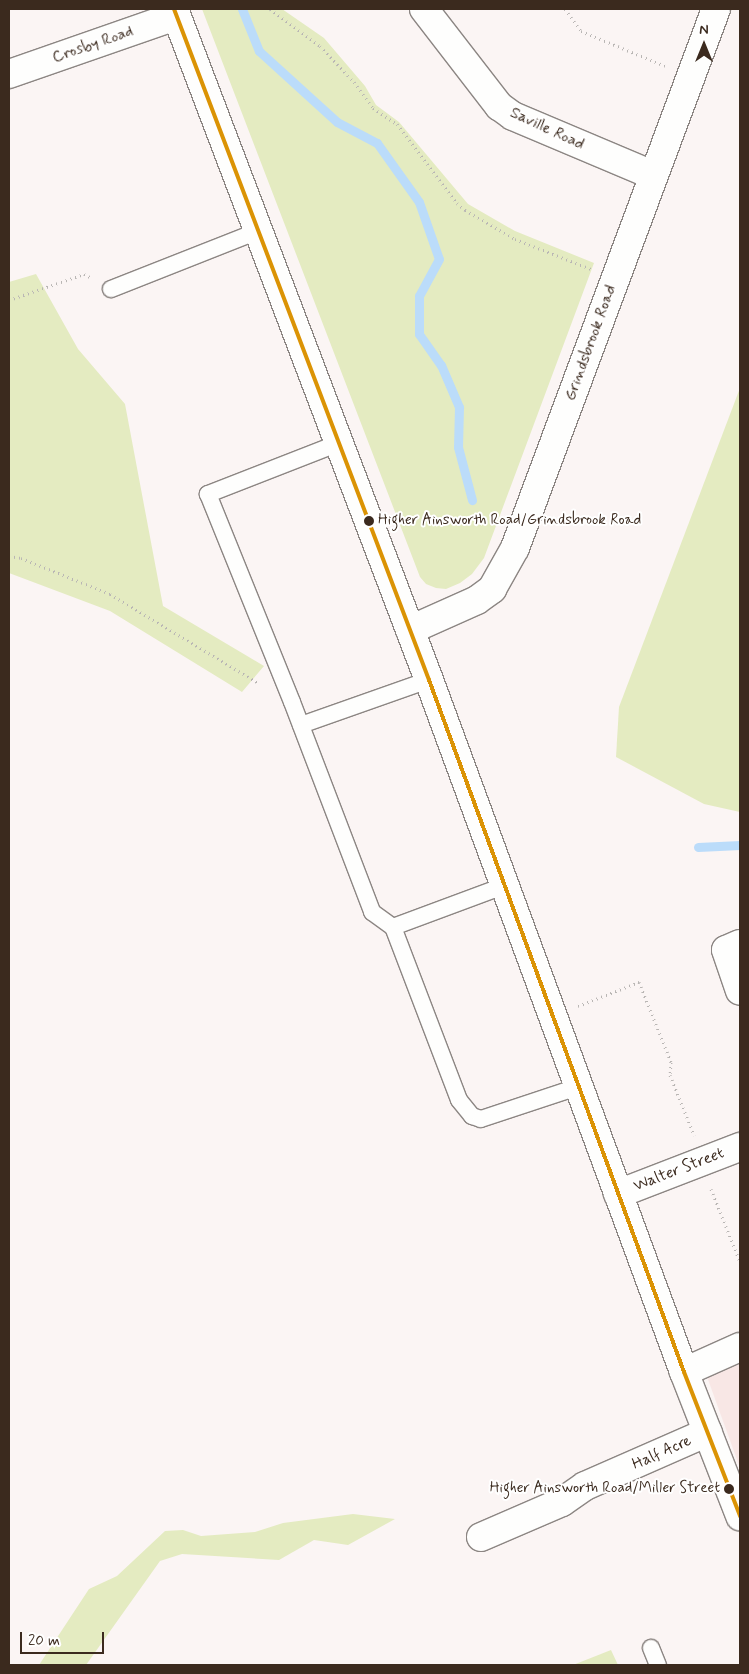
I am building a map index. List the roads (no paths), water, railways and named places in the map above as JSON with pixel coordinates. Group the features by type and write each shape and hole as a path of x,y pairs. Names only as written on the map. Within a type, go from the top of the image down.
{"street":[{"name":"Saville Road","path":"424,9 499,106 513,116 653,175"},
{"name":"Grindsbrook Road","path":"410,630 477,600 492,589 515,548 716,9"},
{"name":"Crosby Road","path":"9,74 175,12"},
{"path":"175,12 429,680 503,886 684,1372 740,1516"},
{"path":"740,944 726,950 740,991"},
{"name":"Walter Street","path":"618,1194 740,1147"},
{"path":"684,1372 740,1347"},
{"name":"Half Acre","path":"481,1537 562,1502 585,1486 708,1432"}],"lane":[{"path":"111,289 258,231"},
{"path":"339,443 208,494 301,724 372,912 393,927 459,1100 472,1116 481,1119 578,1087"},
{"path":"301,724 429,680"},
{"path":"393,927 503,886"},
{"path":"651,1648 658,1665"}],"waterway":[{"path":"242,9 259,51 337,122 377,143 419,202 439,259 419,296 419,334 441,365 459,407 458,447 472,500"},
{"path":"698,847 740,845"}],"place":[{"name":"Higher Ainsworth Road/Grindsbrook Road","path":"369,521"},
{"name":"Higher Ainsworth Road/Miller Street","path":"729,1489"}]}
